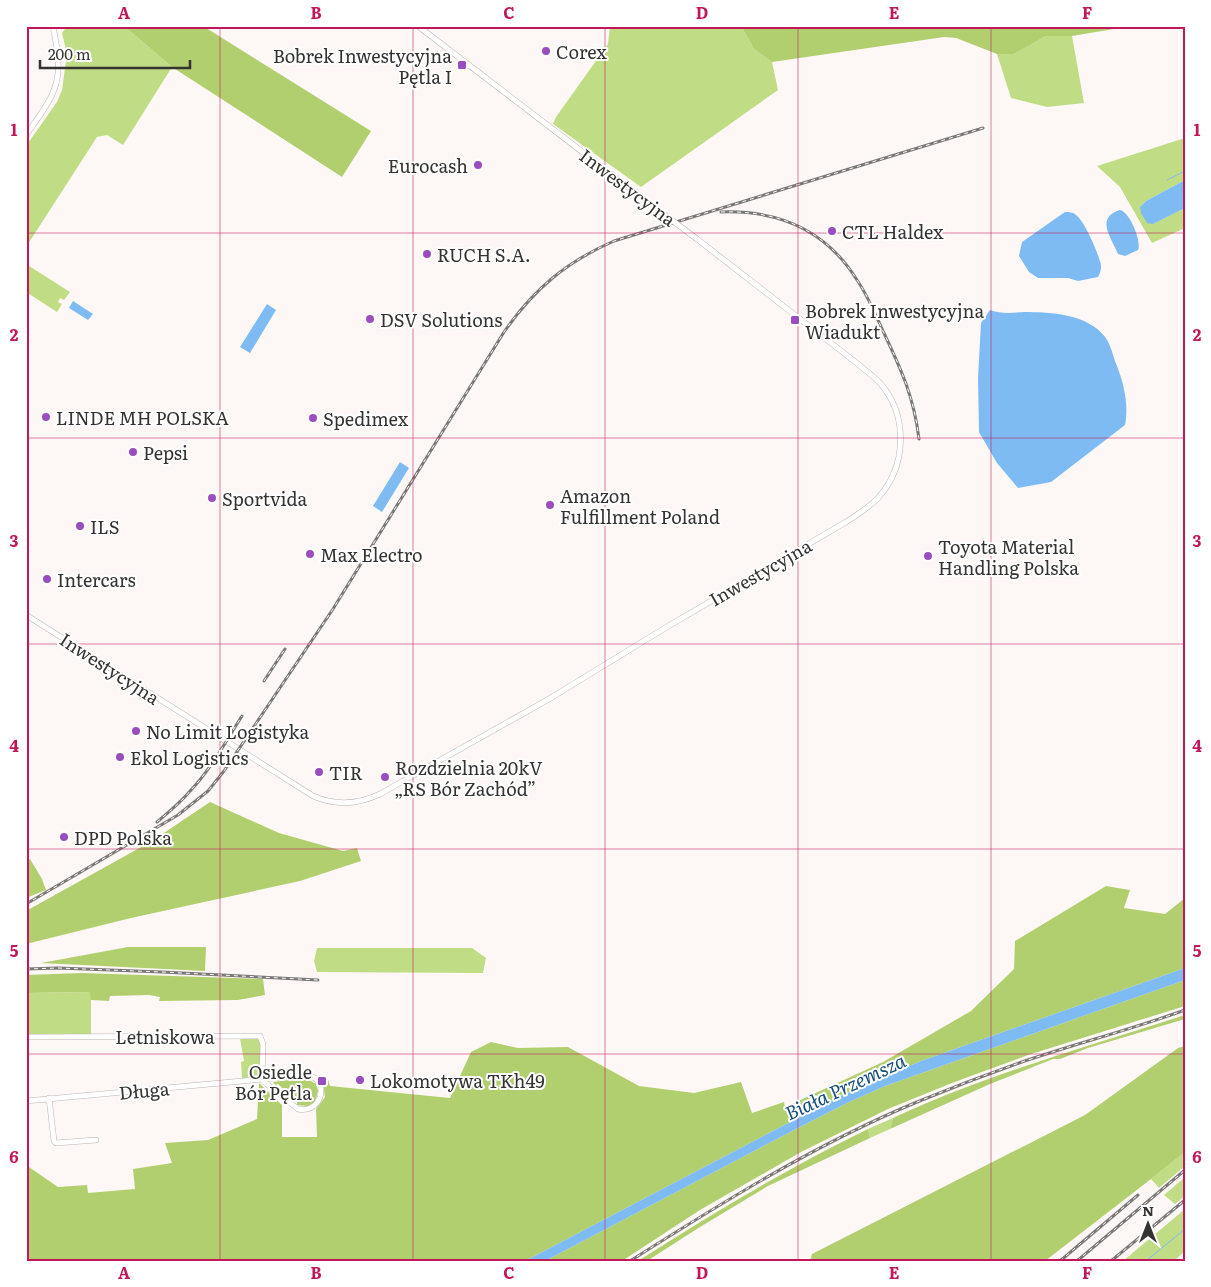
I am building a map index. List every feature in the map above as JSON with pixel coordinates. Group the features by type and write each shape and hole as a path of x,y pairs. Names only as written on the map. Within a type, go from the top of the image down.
{"street":[{"path":"26,135 48,104 56,85 59,63 52,26"},
{"name":"Inwestycyjna","path":"26,615 313,796 323,801 344,804 358,803 380,794 549,699 665,628 846,522 866,510 887,486 898,460 902,438 893,406 879,382 697,239 418,26"},
{"name":"Letniskowa","path":"26,1037 260,1036 263,1044 262,1080"},
{"name":"Długa","path":"26,1101 306,1075 318,1080 322,1088 321,1097 314,1107 306,1110 294,1107 262,1080"},
{"path":"49,1098 54,1140 56,1143 96,1140"}],"green space":[{"path":"74,26 124,26 172,67 123,145 107,135 97,137 26,247 26,146 57,102 62,90 67,54 62,33 65,29"},
{"path":"124,26 203,26 371,131 342,177 172,67"},
{"path":"610,26 741,26 754,49 772,62 778,90 641,187 553,124 608,44"},
{"path":"741,26 1132,26 1072,36 1046,36 1014,54 997,54 956,38 944,37 772,62 754,49"},
{"path":"1046,36 1072,36 1084,103 1047,107 1011,98 997,54 1014,54"},
{"path":"1185,138 1185,180 1146,201 1140,207 1153,224 1185,208 1185,228 1152,243 1120,187 1097,166"},
{"path":"26,264 70,292 64,300 60,298 58,302 62,304 57,312 26,292"},
{"path":"210,802 279,833 343,851 357,848 361,861 300,881 131,918 26,944 26,911 152,841"},
{"path":"30,859 46,890 26,898 26,861"},
{"path":"1106,886 1130,890 1124,908 1165,914 1185,898 1185,968 921,1061 836,1098 525,1261 26,1261 26,1165 58,1187 87,1185 88,1193 135,1189 133,1169 172,1163 165,1143 208,1140 257,1119 259,1083 282,1105 282,1137 317,1137 316,1109 325,1097 322,1077 327,1076 330,1086 450,1098 471,1052 491,1042 518,1048 568,1047 639,1086 694,1093 741,1082 752,1113 784,1102 785,1107 883,1062 971,1011 1014,969 1015,941"},
{"path":"128,947 206,947 205,971 41,963"},
{"path":"317,948 472,948 486,958 483,973 317,972 314,961"},
{"path":"82,973 263,979 265,995 238,1000 159,1001 160,997 149,995 110,996 109,1001 91,1000 90,992 26,993 26,975"},
{"path":"1185,980 1185,1006 1028,1055 888,1109 801,1152 700,1210 622,1261 545,1261 794,1130 885,1086"},
{"path":"91,992 91,1038 27,1039 26,993"},
{"path":"1185,1015 1185,1019 1088,1048 1060,1059 1053,1059 990,1084 890,1129 893,1118 964,1088"},
{"path":"240,1038 258,1038 261,1044 261,1077 242,1078 241,1062 244,1061"},
{"path":"1185,1046 1185,1152 1045,1261 810,1261 812,1254 1085,1115 1178,1048"},
{"path":"306,1078 316,1084 318,1091 315,1102 308,1106 297,1105 297,1102 278,1084 275,1085 273,1082"},
{"path":"893,1118 890,1129 870,1138 868,1129"},
{"path":"868,1129 870,1138 768,1186 647,1261 638,1261 751,1192 809,1159"},
{"path":"1185,1152 1185,1166 1159,1188 1151,1179"},
{"path":"1185,1177 1185,1196 1175,1204 1164,1195"},
{"path":"1185,1209 1185,1251 1174,1261 1123,1261"}],"water":[{"path":"1185,180 1185,208 1153,224 1147,223 1140,207 1146,201"},
{"path":"1120,210 1131,221 1139,246 1138,250 1125,256 1118,254 1107,229 1108,218 1112,213"},
{"path":"1065,212 1075,214 1087,231 1100,261 1101,269 1098,277 1078,281 1068,278 1038,278 1029,272 1019,256 1022,242"},
{"path":"73,301 93,314 88,320 69,308"},
{"path":"267,304 276,310 250,353 240,347"},
{"path":"990,310 1007,313 1057,314 1089,323 1098,329 1107,340 1122,380 1126,410 1125,425 1051,482 1018,488 997,463 979,432 978,378 981,323"},
{"path":"400,462 409,468 382,512 373,506"},
{"path":"1185,968 1185,980 885,1086 794,1130 545,1261 525,1261 836,1098 921,1061"}],"waterway":[{"path":"1167,180 1185,171"},
{"path":"1146,1261 1185,1229"}],"railway":[{"path":"26,904 178,815 208,791 224,771 333,609 504,332 527,303 552,278 581,258 614,241 983,128"},
{"path":"721,212 742,212 762,215 781,219 799,226 831,248 845,263 868,299 901,371 914,410 919,439"},
{"path":"264,681 285,649"},
{"path":"157,822 179,803 198,782 242,716"},
{"path":"26,969 58,968 318,980"},
{"path":"630,1261 770,1175 879,1118 1019,1063 1185,1010"},
{"path":"1077,1261 1185,1170"},
{"path":"1060,1261 1138,1195"},
{"path":"1111,1261 1185,1200"}],"place":[{"name":"Corex","path":"546,51"},
{"name":"Bobrek Inwestycyjna Pętla I","path":"462,65"},
{"name":"Eurocash","path":"478,165"},
{"name":"CTL Haldex","path":"832,231"},
{"name":"RUCH S.A.","path":"427,254"},
{"name":"DSV Solutions","path":"370,319"},
{"name":"Bobrek Inwestycyjna Wiadukt","path":"795,320"},
{"name":"LINDE MH POLSKA","path":"46,417"},
{"name":"Spedimex","path":"313,418"},
{"name":"Pepsi","path":"133,452"},
{"name":"Sportvida","path":"212,498"},
{"name":"Amazon Fulfillment Poland","path":"550,505"},
{"name":"ILS","path":"80,526"},
{"name":"Max Electro","path":"310,554"},
{"name":"Toyota Material Handling Polska","path":"928,556"},
{"name":"Intercars","path":"47,579"},
{"name":"No Limit Logistyka","path":"136,731"},
{"name":"Ekol Logistics","path":"120,757"},
{"name":"TIR","path":"319,772"},
{"name":"Rozdzielnia 20kV „RS Bór Zachód”","path":"385,777"},
{"name":"DPD Polska","path":"64,837"},
{"name":"Lokomotywa TKh49","path":"360,1080"},
{"name":"Osiedle Bór Pętla","path":"322,1081"}],"water label":[{"name":"Biała Przemsza","path":"845,1086"}]}
